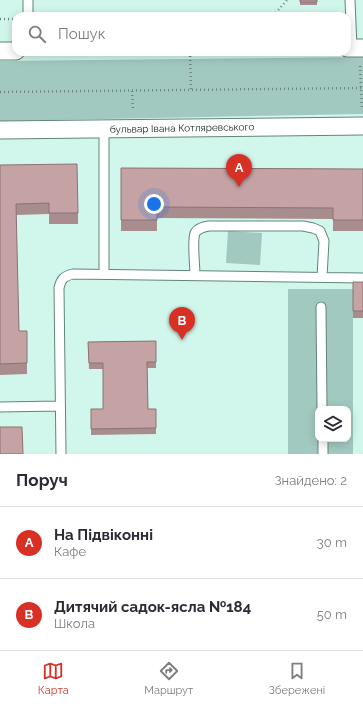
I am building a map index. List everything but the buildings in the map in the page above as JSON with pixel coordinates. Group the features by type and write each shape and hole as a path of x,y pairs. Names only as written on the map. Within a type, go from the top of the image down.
{"street":[{"path":"0,51 12,51"},
{"name":"бульвар Івана Котляревського","path":"0,130 363,126"}],"lane":[{"path":"28,0 28,12"},
{"path":"350,0 355,48"},
{"path":"104,129 104,274"},
{"path":"195,275 194,240 195,233 200,227 303,226 320,231 324,241 322,277"},
{"path":"61,454 59,288 61,280 65,276 73,274 104,274 363,278"},
{"path":"321,307 322,406"},
{"path":"0,407 60,406"},
{"path":"323,442 323,454"}],"path":[{"path":"276,12 287,0"},
{"path":"0,19 12,18"},
{"path":"355,48 362,88 363,126"},
{"path":"190,56 191,90"},
{"path":"0,92 362,88"}],"green space":[{"path":"363,57 363,114 0,121 0,61"},
{"path":"228,231 262,233 260,265 226,263"},
{"path":"288,289 353,289 353,454 288,454"}],"place":[{"name":"На Підвіконні","path":"239,187"},
{"name":"Дитячий садок-ясла №184","path":"182,340"}]}
